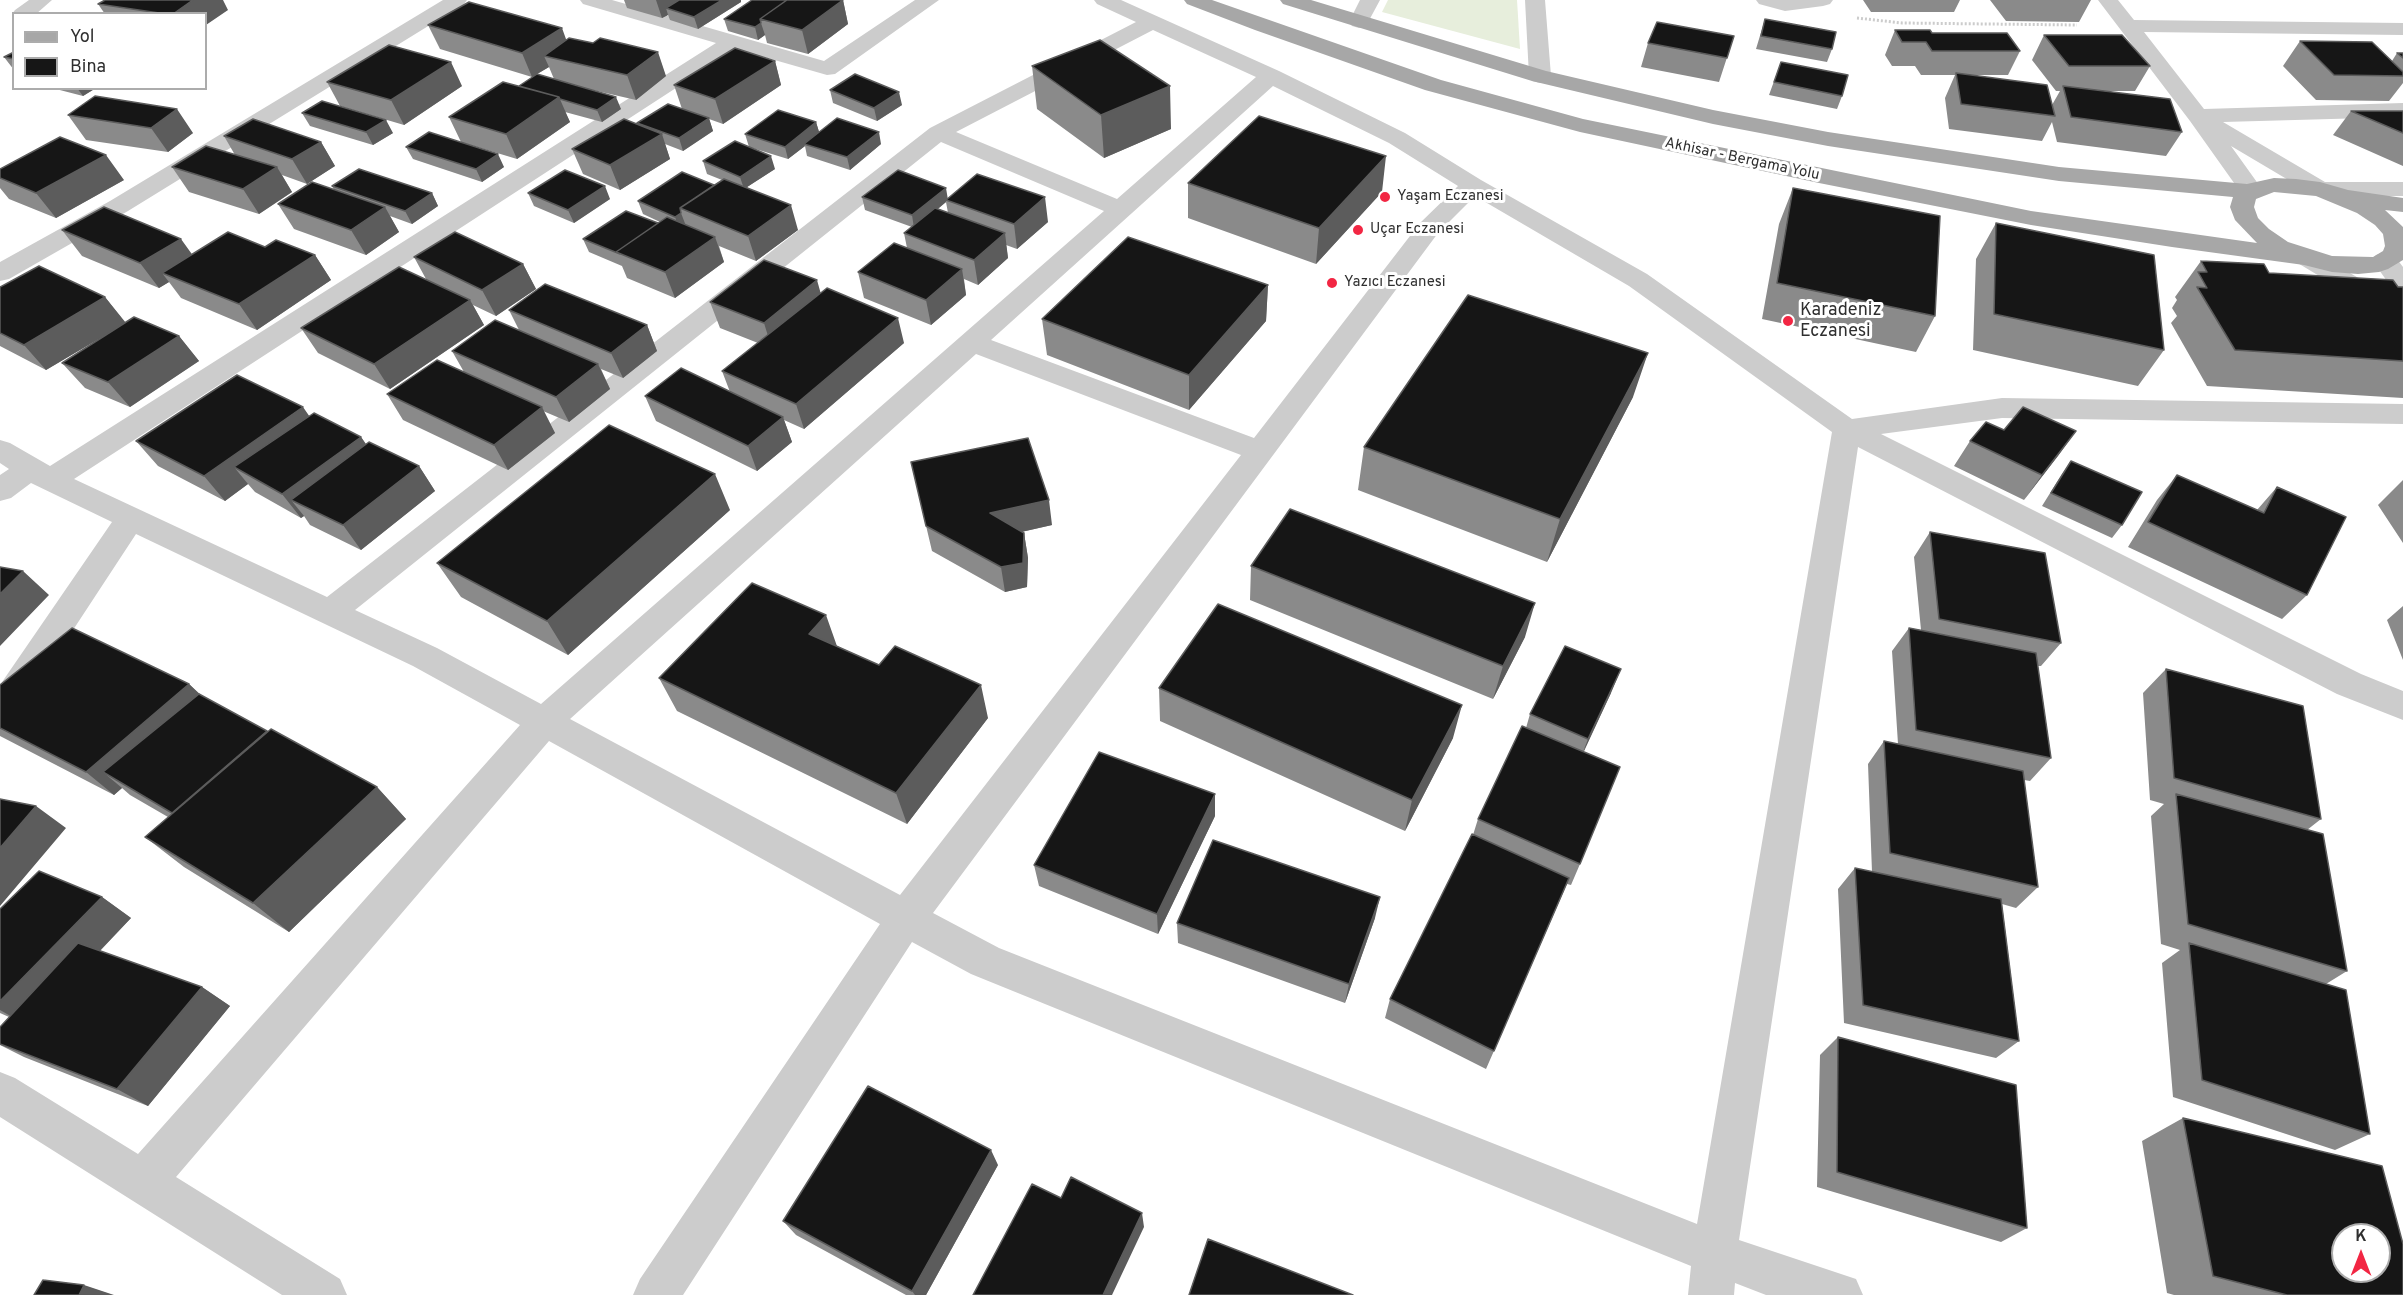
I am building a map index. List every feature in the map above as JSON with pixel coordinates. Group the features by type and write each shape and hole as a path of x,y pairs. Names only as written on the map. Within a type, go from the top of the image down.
{"main road":[{"name":"Akhisar - Bergama Yolu","path":"1194,0 1433,85 1580,125 2031,218 2172,240 2305,257"},
{"name":"Akhisar - Bergama Yolu","path":"1290,0 1540,76 1713,117 1828,139 2059,174 2252,192"},
{"name":"Akhisar - Bergama Yolu","path":"2274,185 2320,189 2367,208 2384,220 2395,234 2398,246 2393,256 2394,260 2358,266 2332,264 2279,247 2260,234 2247,220 2242,207 2245,196 2252,192 2274,185"},
{"name":"Akhisar - Bergama Yolu","path":"2344,197 2403,205"}],"street":[{"path":"25,12 42,0"},
{"path":"0,273 119,206 457,0"},
{"path":"590,0 827,69 929,0"},
{"path":"1104,0 1271,76 1397,138 1473,185 1638,280 1847,429 2349,684 2403,706"},
{"path":"1359,22 1370,0"},
{"path":"1535,0 1540,76"},
{"path":"1776,2 1823,0"},
{"path":"2108,0 2198,116 2252,192"},
{"path":"330,612 938,133 1153,22"},
{"path":"2128,26 2403,29"},
{"path":"0,490 27,466 733,42"},
{"path":"143,1182 544,722 1271,76"},
{"path":"2198,116 2403,110"},
{"path":"2198,116 2320,189 2403,189"},
{"path":"938,133 1120,209"},
{"path":"656,1295 906,918 1429,228 1473,185"},
{"path":"2305,257 2403,315"},
{"path":"2394,260 2403,285"},
{"path":"970,342 1260,451"},
{"path":"1847,429 2002,408 2403,414"},
{"path":"1711,1295 1715,1253 1847,429"},
{"path":"27,466 425,657 985,961 1715,1253 1840,1295"},
{"path":"0,713 132,518"},
{"path":"0,1093 324,1295"}],"path":[{"path":"1776,2 1844,16 1902,23 2128,26"}],"green space":[{"path":"1388,0 1517,0 1520,49 1382,12"}],"building":[{"path":"105,0 193,0 176,12 152,12 98,4"},
{"path":"679,0 722,0 694,17 666,8"},
{"path":"752,0 787,0 760,19 761,23 755,27 724,19"},
{"path":"787,0 843,0 802,30 760,19"},
{"path":"469,2 562,28 522,53 428,25"},
{"path":"1765,19 1836,32 1832,49 1761,36"},
{"path":"1657,22 1734,36 1727,58 1648,43"},
{"path":"1895,30 1930,30 1932,33 2007,33 2020,51 1932,51 1926,42 1902,42"},
{"path":"2044,35 2122,35 2150,66 2069,66"},
{"path":"569,38 593,43 600,38 658,52 627,75 544,56"},
{"path":"1100,40 1170,86 1101,115 1032,66"},
{"path":"2300,41 2372,42 2403,72 2403,76 2334,75"},
{"path":"389,45 451,62 391,100 327,82"},
{"path":"735,48 775,61 715,99 674,85"},
{"path":"1781,62 1848,75 1842,96 1774,82"},
{"path":"1956,73 2047,85 2055,116 1961,104"},
{"path":"537,74 616,97 597,110 519,86"},
{"path":"855,74 899,92 874,108 830,90"},
{"path":"503,82 559,97 506,134 449,117"},
{"path":"2063,86 2170,99 2182,132 2071,117"},
{"path":"95,96 177,109 151,128 68,115"},
{"path":"322,101 386,120 366,132 302,113"},
{"path":"668,104 709,118 679,138 637,123"},
{"path":"778,110 816,122 785,147 745,134"},
{"path":"2351,111 2403,111 2403,133"},
{"path":"1259,116 1386,156 1319,228 1188,183"},
{"path":"837,118 879,132 847,157 804,144"},
{"path":"253,119 321,142 292,159 224,136"},
{"path":"624,119 662,134 610,165 572,149"},
{"path":"429,132 498,154 476,169 406,147"},
{"path":"60,137 106,155 36,193 0,178 0,169"},
{"path":"735,141 771,156 740,177 703,161"},
{"path":"206,146 277,167 243,189 172,167"},
{"path":"359,169 432,193 405,211 332,186"},
{"path":"565,170 605,186 568,210 528,193"},
{"path":"898,170 946,188 912,215 862,197"},
{"path":"682,172 714,185 680,208 681,213 675,217 638,201"},
{"path":"977,174 1045,197 1014,224 946,200"},
{"path":"724,179 791,205 748,236 680,208"},
{"path":"312,182 385,207 351,230 278,204"},
{"path":"1793,188 1940,216 1935,316 1777,283"},
{"path":"104,207 181,239 140,263 62,230"},
{"path":"935,208 1005,233 974,260 904,233"},
{"path":"626,211 658,223 616,252 620,254 583,239"},
{"path":"667,217 715,237 665,272 616,252"},
{"path":"1996,223 2154,255 2164,350 1994,314"},
{"path":"228,232 265,247 276,240 315,255 239,304 162,273"},
{"path":"455,232 523,264 482,290 414,257"},
{"path":"1128,237 1268,285 1189,375 1042,319"},
{"path":"894,243 962,269 926,300 858,272"},
{"path":"764,260 817,280 764,323 710,302"},
{"path":"2201,261 2264,264 2269,273 2393,280 2398,287 2403,287 2403,361 2235,350 2197,287 2207,288 2198,272 2207,272"},
{"path":"39,266 105,297 24,345 0,333 0,287"},
{"path":"399,267 470,300 374,364 301,328"},
{"path":"545,284 647,325 611,353 509,310"},
{"path":"827,288 898,318 796,404 722,371"},
{"path":"1468,295 1648,353 1560,519 1364,447"},
{"path":"134,317 179,336 108,382 62,363"},
{"path":"495,320 598,364 556,397 452,351"},
{"path":"437,360 542,407 494,445 387,394"},
{"path":"681,368 783,417 748,446 645,396"},
{"path":"237,375 303,407 204,476 136,441"},
{"path":"2023,407 2076,431 2042,475 1970,441 1986,422 2004,430"},
{"path":"314,413 361,437 282,494 234,467"},
{"path":"609,425 715,474 547,621 437,563"},
{"path":"1028,438 1049,500 990,513 1024,533 1023,563 1001,567 926,526 911,462"},
{"path":"369,442 419,466 343,525 291,500"},
{"path":"2071,461 2142,492 2122,525 2051,493"},
{"path":"2177,475 2264,513 2277,487 2346,517 2307,595 2148,522"},
{"path":"1290,509 1535,603 1503,666 1251,566"},
{"path":"1930,532 2045,553 2061,643 1939,619"},
{"path":"0,567 23,571 0,594"},
{"path":"752,583 826,615 809,634 879,665 895,646 981,685 896,793 659,678"},
{"path":"1218,604 1462,705 1412,800 1159,688"},
{"path":"72,628 189,684 86,772 0,728 0,685"},
{"path":"1909,628 2036,653 2051,758 1916,730"},
{"path":"1565,646 1621,669 1588,739 1530,714"},
{"path":"2166,669 2303,706 2321,819 2174,778"},
{"path":"199,694 267,731 172,813 103,772"},
{"path":"1522,726 1620,767 1580,864 1478,819"},
{"path":"271,729 377,787 253,903 145,837"},
{"path":"1884,741 2023,771 2038,887 1890,853"},
{"path":"1099,752 1215,794 1157,914 1034,865"},
{"path":"2176,794 2323,834 2347,971 2188,924"},
{"path":"0,799 36,806 0,848"},
{"path":"1472,834 1569,878 1494,1051 1390,999"},
{"path":"1213,840 1380,897 1349,984 1177,923"},
{"path":"1855,868 2001,899 2019,1041 1863,1005"},
{"path":"39,871 102,897 0,1001 0,909"},
{"path":"78,943 202,987 117,1089 0,1044 0,1027"},
{"path":"2189,943 2346,990 2370,1134 2202,1080"},
{"path":"1838,1037 2016,1085 2027,1228 1837,1172"},
{"path":"868,1086 991,1150 912,1291 783,1221"},
{"path":"2183,1118 2382,1166 2403,1244 2403,1295 2287,1295 2213,1276"},
{"path":"1071,1177 1142,1213 1103,1295 973,1295 1032,1184 1061,1198"},
{"path":"1208,1239 1353,1295 1189,1295"},
{"path":"43,1280 84,1285 79,1295 34,1295"}],"place":[{"name":"Yaşam Eczanesi","path":"1385,197"},
{"name":"Uçar Eczanesi","path":"1358,230"},
{"name":"Yazıcı Eczanesi","path":"1332,283"},
{"name":"Karadeniz Eczanesi","path":"1788,321"}]}
